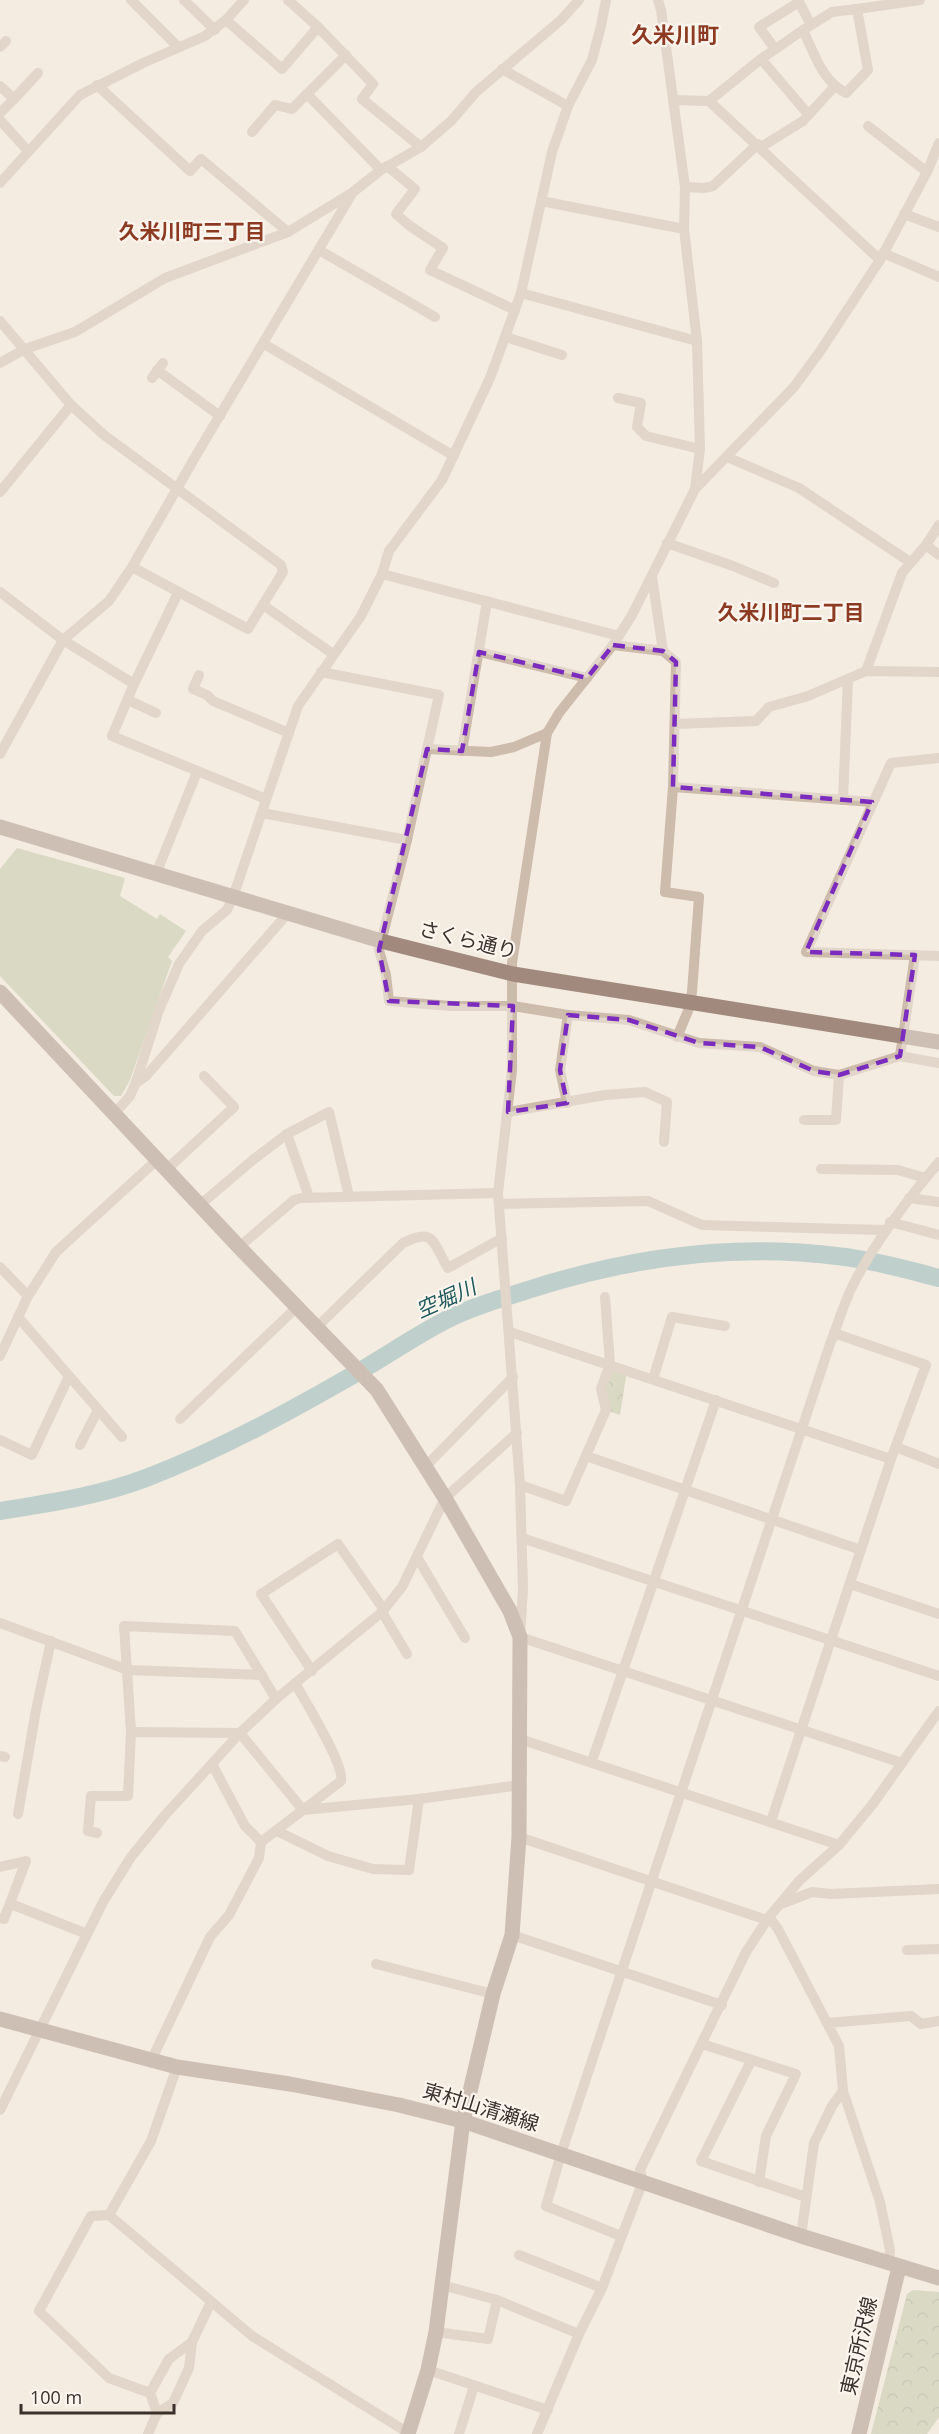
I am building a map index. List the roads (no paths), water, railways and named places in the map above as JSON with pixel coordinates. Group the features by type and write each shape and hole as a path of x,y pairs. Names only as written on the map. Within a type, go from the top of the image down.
{"street":[{"path":"131,0 178,47"},
{"path":"184,0 214,30"},
{"path":"2,174 28,151 69,105 97,85 205,36 226,20 244,0"},
{"path":"288,0 318,27 373,84 362,99 421,147"},
{"path":"0,363 25,349 75,332 165,278 288,232 353,192 384,168 421,147 452,120 476,92 561,20 579,0"},
{"path":"115,1113 130,1096 136,1083 159,1010 179,964 202,931 227,910 234,897 298,706 361,616 382,574 389,551 433,495 471,422 506,337 521,293 552,152 568,106 591,60 602,26 606,0"},
{"path":"658,0 685,187 684,229 696,341 700,449 696,489"},
{"path":"673,100 709,100 761,59 832,12 857,9 870,4 919,0"},
{"path":"775,49 759,27 799,2 822,70 834,87 846,93 868,70 857,9"},
{"path":"226,20 282,69 318,27"},
{"path":"252,132 275,105 292,109 345,55"},
{"path":"761,59 808,114"},
{"path":"502,69 568,106"},
{"path":"0,113 38,73"},
{"path":"97,85 190,171 201,159 288,232"},
{"path":"0,86 14,99"},
{"path":"685,187 713,186 759,146 803,121 834,87"},
{"path":"307,94 384,168 415,189 396,214 443,248 430,270 515,310"},
{"path":"709,100 882,257 939,276"},
{"path":"0,120 28,151"},
{"path":"868,126 927,172"},
{"path":"150,2393 110,2378 39,2311 92,2216 109,2215 252,2336 409,2434 428,2370 436,2332 463,2121 494,1994 512,1935 519,1837 520,1636 523,1588 517,1433 498,1198 512,1070 512,963 547,733 559,712 616,640 652,577 696,489 794,387 821,350 882,257 927,172 939,143"},
{"path":"0,754 63,640 109,601 132,567 353,192"},
{"path":"541,201 684,229"},
{"path":"904,214 939,227"},
{"path":"319,250 435,317"},
{"path":"521,293 696,341"},
{"path":"0,321 71,405 104,435 281,565 283,572 248,629 132,567"},
{"path":"506,337 562,355"},
{"path":"264,344 454,456"},
{"path":"157,370 220,416"},
{"path":"618,398 641,403 636,427 646,436 700,449"},
{"path":"0,492 71,405"},
{"path":"727,457 799,488 910,562"},
{"path":"866,671 902,573 926,545 939,525"},
{"path":"667,543 774,583"},
{"path":"926,545 939,555"},
{"path":"382,574 487,601 616,640 663,651 676,662 673,787 665,892 699,897 690,1002 677,1037"},
{"path":"652,577 663,651"},
{"path":"0,592 63,640 134,684"},
{"path":"178,593 134,684 112,736 266,799"},
{"path":"462,751 487,601"},
{"path":"262,605 333,654"},
{"path":"479,652 587,678"},
{"path":"675,724 756,721 769,707 808,696 866,671 939,672"},
{"path":"321,672 439,694 407,840 379,950 386,975 389,1001 451,1006 513,1006 568,1015 629,1020 699,1044 760,1047 814,1071 839,1075 900,1056 939,1063"},
{"path":"199,675 193,689 207,695 213,701 289,733"},
{"path":"843,800 848,679"},
{"path":"128,700 156,713"},
{"path":"427,749 492,752 514,747 547,733"},
{"path":"939,758 891,763 806,952 939,956"},
{"path":"156,874 197,772"},
{"path":"673,787 872,802"},
{"path":"262,813 407,840"},
{"name":"さくら通り","path":"0,826 381,941 513,974 939,1042"},
{"path":"136,1083 146,1076 288,913"},
{"path":"900,1056 915,955"},
{"path":"1,996 374,1387 445,1498 510,1611 520,1636 902,1763"},
{"path":"567,1103 560,1070 568,1015"},
{"path":"804,1120 836,1120 839,1075"},
{"path":"0,1356 3,1343 28,1296 56,1252 234,1107 204,1076"},
{"path":"508,1112 605,1095 645,1092 667,1102 664,1142"},
{"path":"200,1205 287,1134 329,1112 349,1196"},
{"path":"287,1134 309,1197"},
{"path":"621,2236 546,2206 561,2154 834,1333 852,1286 887,1226 939,1162"},
{"path":"821,1169 898,1170 925,1178"},
{"path":"239,1247 294,1200 309,1197 349,1196 648,1202 702,1225 887,1226 939,1235"},
{"path":"909,1198 939,1202"},
{"path":"317,1328 403,1243 418,1235 426,1235 431,1239 448,1268 502,1238"},
{"path":"0,1267 28,1296"},
{"path":"520,1485 566,1501 606,1410 601,1389 610,1364 605,1297"},
{"path":"180,1419 297,1307"},
{"path":"18,1317 122,1437"},
{"path":"652,1379 672,1317 725,1326"},
{"path":"510,1332 891,1459"},
{"path":"771,1821 891,1459 926,1365 834,1333"},
{"path":"0,1440 32,1455 69,1376"},
{"path":"426,1466 513,1377"},
{"path":"592,1761 716,1400"},
{"path":"80,1445 98,1410"},
{"path":"0,2110 87,1934 131,1857 166,1814 240,1733 276,1699 383,1611 402,1587 445,1498 517,1433"},
{"path":"896,1447 939,1464"},
{"path":"586,1456 861,1550"},
{"path":"522,1538 939,1676"},
{"path":"312,1671 261,1594 338,1544 383,1611 407,1654"},
{"path":"417,1557 465,1638"},
{"path":"850,1584 939,1614"},
{"path":"0,1623 128,1670 262,1675"},
{"path":"97,1833 88,1831 87,1795 128,1796 131,1732 124,1626 235,1631 276,1699"},
{"path":"18,1814 36,1710 51,1641"},
{"path":"151,2061 210,1937 229,1916 255,1867 261,1842 341,1781 342,1776 336,1758 296,1683"},
{"path":"537,2434 579,2334 602,2289 643,2181 640,2170 746,1952 768,1919 799,1881 839,1845 872,1805 939,1711"},
{"path":"131,1732 240,1733"},
{"path":"240,1733 303,1810"},
{"path":"520,1739 592,1761 839,1845"},
{"path":"212,1764 245,1826 261,1842"},
{"path":"303,1810 419,1799 520,1785"},
{"path":"277,1831 328,1856 372,1869 409,1870 419,1799"},
{"path":"519,1837 768,1919 778,1929 839,2046 843,2091 880,2202 894,2265"},
{"path":"0,1867 26,1861 11,1904 4,1919 0,1918"},
{"path":"781,1904 812,1892 831,1894 939,1889"},
{"path":"11,1904 87,1934"},
{"path":"512,1935 722,2004"},
{"path":"907,1950 939,1949"},
{"path":"376,1964 494,1994"},
{"path":"827,2023 911,2016 921,2024 939,2021"},
{"name":"東村山清瀬線","path":"0,2019 177,2067 290,2084 399,2104 463,2121 801,2236 939,2278"},
{"path":"702,2044 795,2074 766,2136 759,2182"},
{"path":"751,2061 701,2161 806,2197"},
{"path":"109,2215 151,2142 177,2067"},
{"path":"801,2236 814,2143 832,2106 843,2091"},
{"path":"519,2255 602,2289"},
{"name":"東京所沢線","path":"859,2434 894,2265"},
{"path":"442,2285 497,2300 579,2334"},
{"path":"436,2332 488,2339 497,2300"},
{"path":"148,2434 157,2413 173,2403 189,2368 192,2342 211,2302"},
{"path":"157,2413 150,2393 169,2359 192,2342"},
{"path":"428,2370 548,2410"},
{"path":"459,2434 474,2386"}],"waterway":[{"name":"空堀川","path":"0,1511 92,1494 174,1467 282,1415 456,1315 568,1278 605,1269 682,1256 759,1251 798,1252 850,1258 939,1278"}],"district":[{"name":"久米川町","path":"675,35"},
{"name":"久米川町三丁目","path":"192,232"},
{"name":"久米川町二丁目","path":"791,613"}]}
